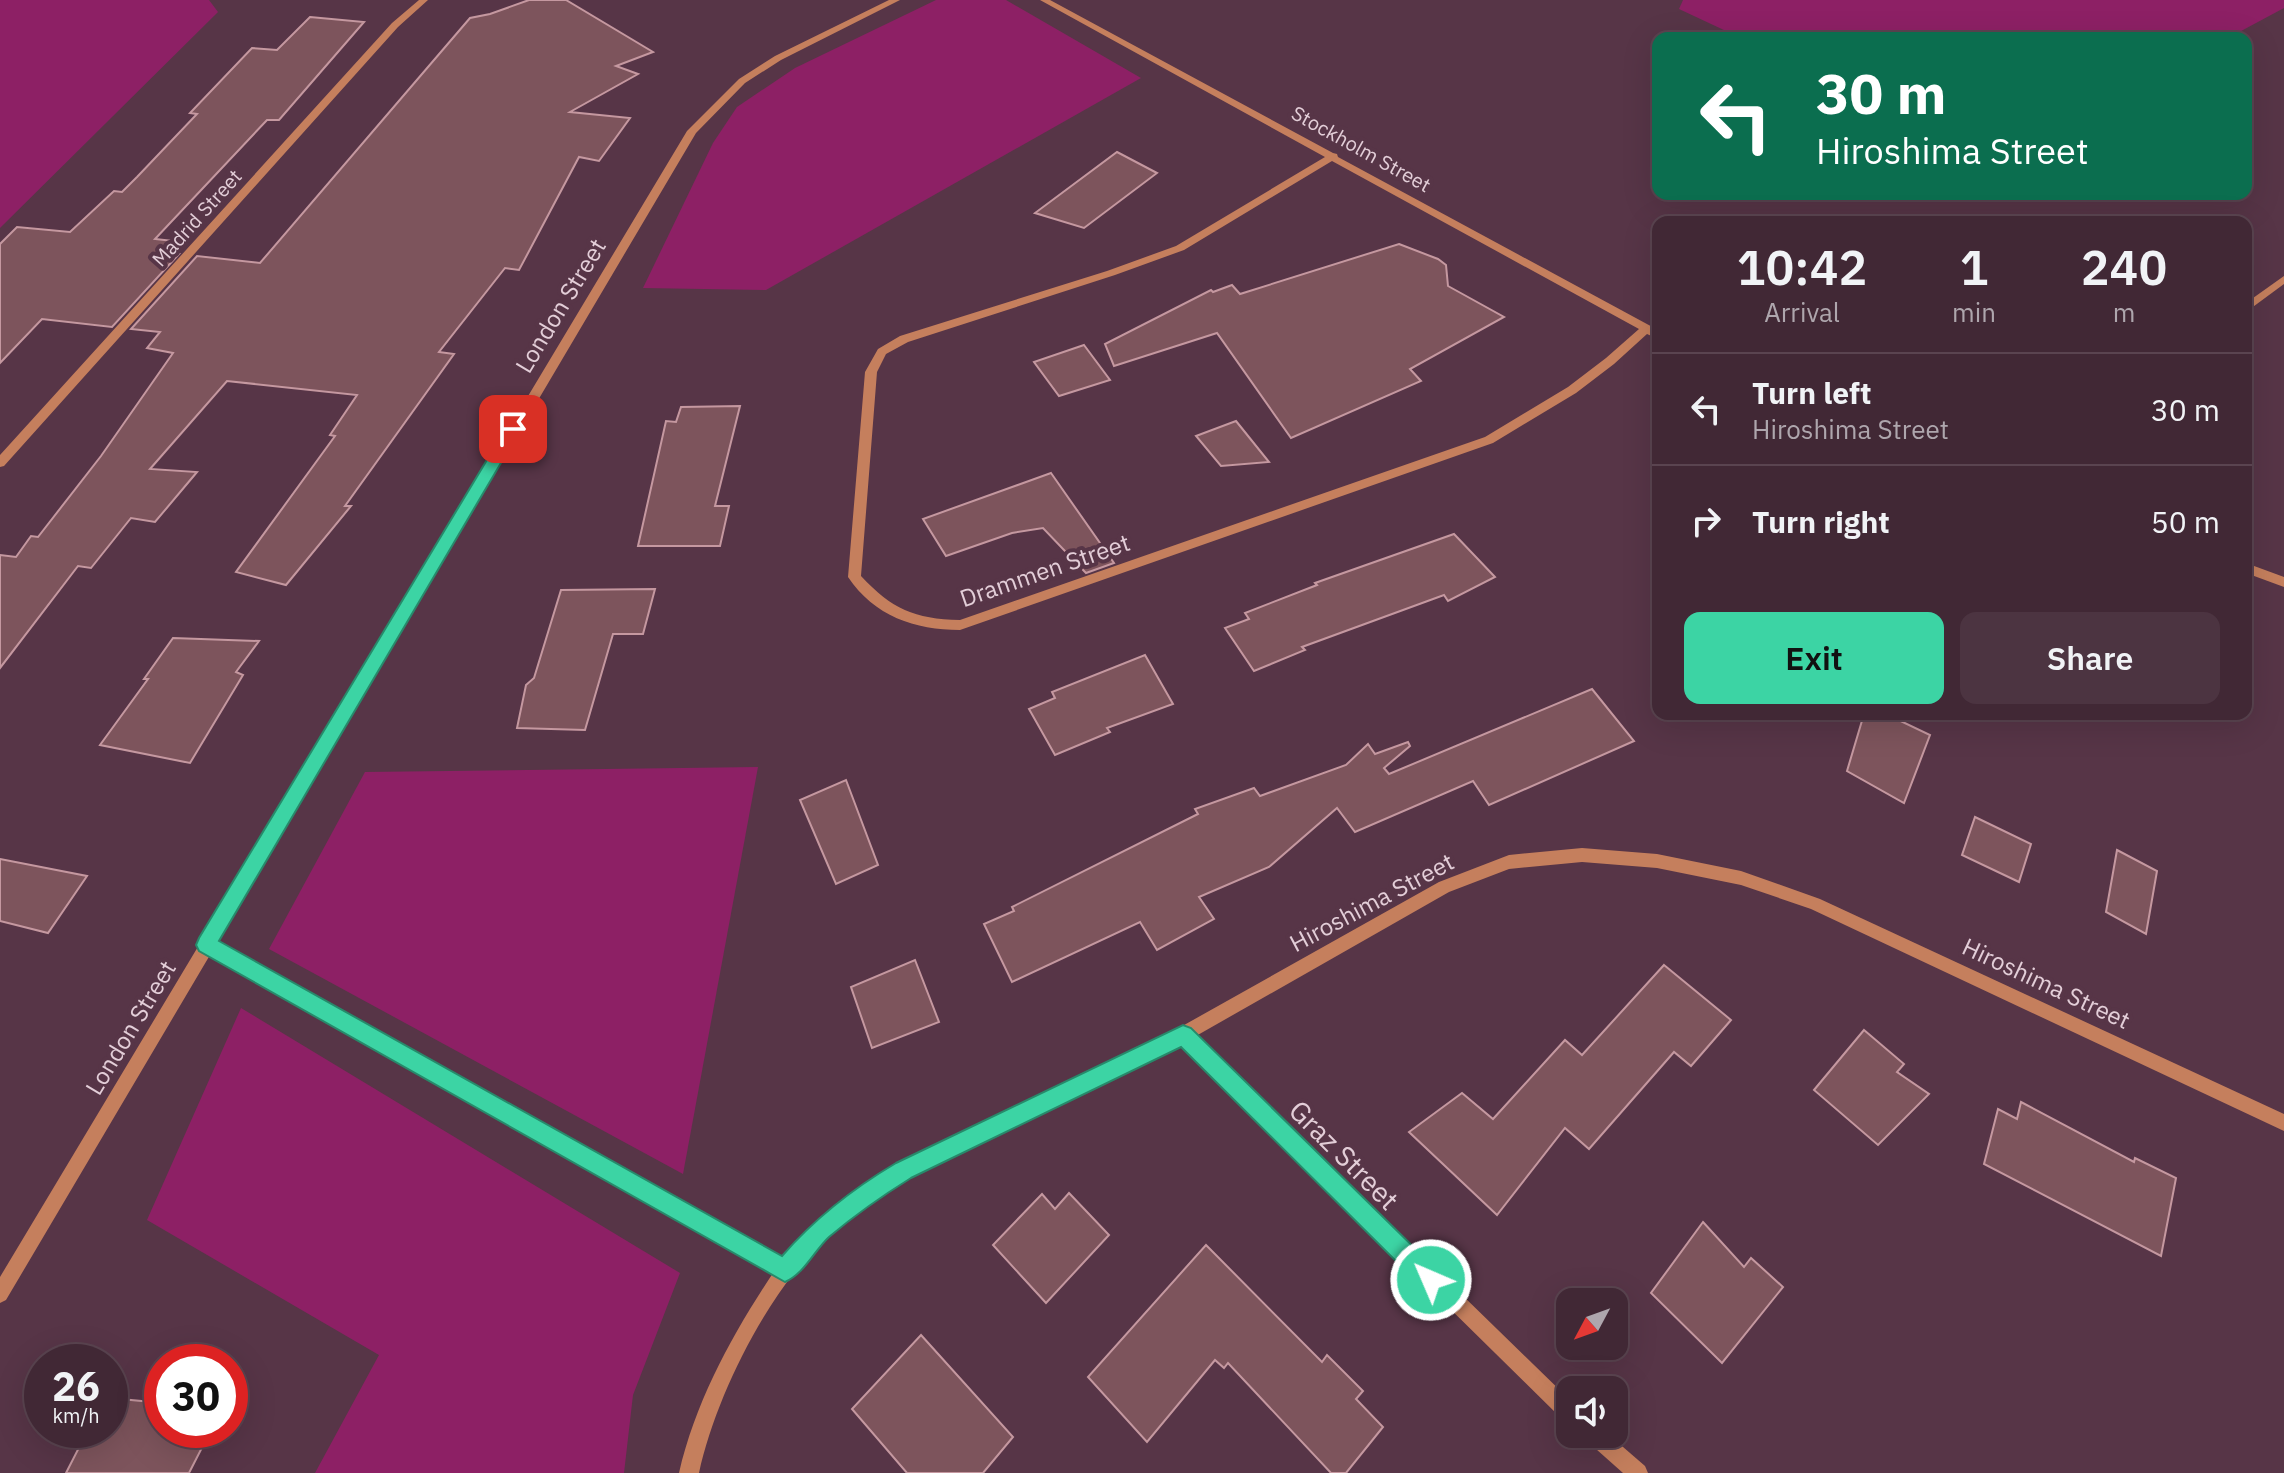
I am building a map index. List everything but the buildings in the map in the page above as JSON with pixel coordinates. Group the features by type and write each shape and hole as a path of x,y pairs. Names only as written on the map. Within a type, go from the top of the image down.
{"street":[{"name":"Madrid Street","path":"0,463 395,25 424,0"},
{"name":"London Street","path":"0,1294 692,131 742,81 778,58 896,0"},
{"name":"Stockholm Street","path":"1044,0 1652,332"},
{"name":"Drammen Street","path":"1334,156 1180,248 1111,273 933,328 882,352 871,372 854,577 875,601 906,620 933,625 960,625 1489,440 1524,422 1579,385 1616,358 1646,329"},
{"path":"2252,303 2284,279"},
{"path":"2252,570 2284,582"},
{"name":"Hiroshima Street","path":"689,1473 693,1446 727,1368 785,1270 818,1232 861,1197 904,1171 1183,1035 1444,887 1509,862 1582,855 1627,858 1741,878 1815,904 2284,1123"},
{"path":"206,945 785,1270"},
{"name":"Graz Street","path":"1183,1035 1556,1399"},
{"path":"1610,1448 1638,1473"}],"shaded area":[{"path":"0,0 209,0 218,12 0,228"},
{"path":"936,0 1006,0 1141,78 766,290 643,288 713,143 737,107 795,68"},
{"path":"1683,0 2284,0 2284,8 2239,32 1728,32 1679,9"},
{"path":"758,767 683,1174 269,949 365,772"},
{"path":"241,1008 680,1273 633,1395 624,1473 315,1473 379,1355 147,1220"}],"route":[{"path":"513,429 206,945 785,1270 818,1232 861,1197 904,1171 1183,1035 1431,1280"}]}
